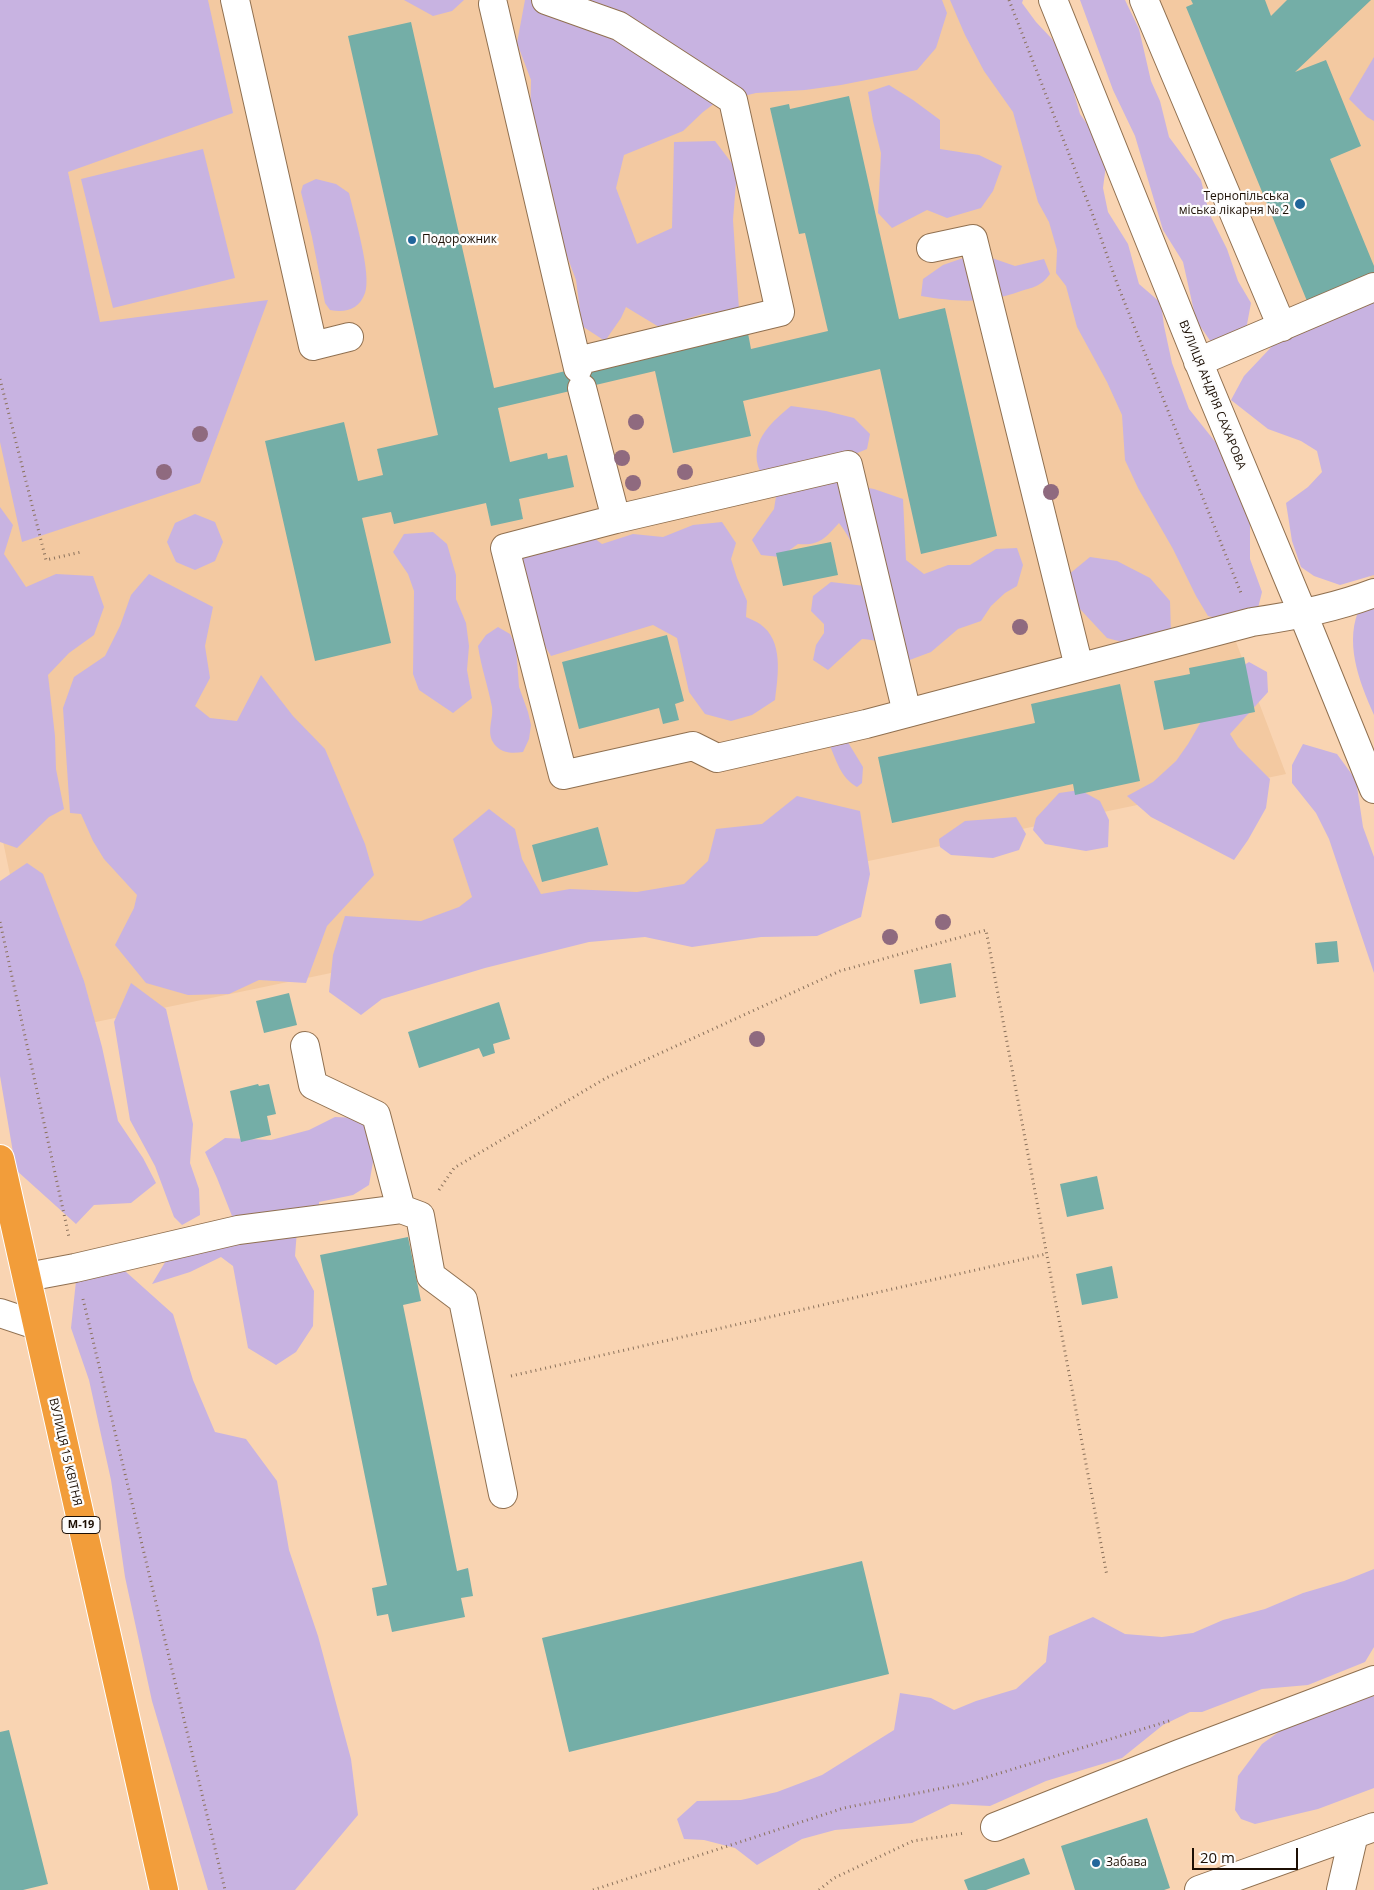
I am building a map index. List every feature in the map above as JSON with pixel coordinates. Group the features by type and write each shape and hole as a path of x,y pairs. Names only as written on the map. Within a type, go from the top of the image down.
{"highway":[{"name":"ВУЛИЦЯ 15 КВІТНЯ","path":"0,1159 164,1890"}],"street":[{"path":"235,0 313,346 349,337"},
{"path":"546,0 619,26 733,100 780,312 579,372"},
{"name":"ВУЛИЦЯ АНДРІЯ САХАРОВА","path":"1053,0 1198,362 1371,772"},
{"path":"1144,0 1282,327"},
{"path":"499,2 579,372 616,519"},
{"path":"931,248 974,239 1079,668"},
{"path":"1198,362 1374,287"},
{"path":"907,713 848,465 616,519 505,548 563,776 693,746 717,758 866,724 1252,622 1303,614 1353,601 1374,593"},
{"path":"305,1046 313,1085 376,1115 431,1276 463,1300 503,1494"},
{"path":"27,1277 75,1268 238,1230 410,1213"},
{"path":"0,1313 36,1325"},
{"path":"995,1828 1179,1754 1374,1680"},
{"path":"1199,1890 1364,1830"},
{"path":"1341,1890 1364,1830"}],"path":[{"path":"1009,0 1092,213 1118,286 1252,622"},
{"path":"0,379 46,560 81,552"},
{"path":"0,922 75,1268 224,1890"},
{"path":"410,1213 454,1168 606,1078 840,971 986,930 1107,1576"},
{"path":"480,1383 1046,1254"},
{"path":"593,1890 844,1808 968,1783 1173,1720"},
{"path":"819,1890 834,1878 913,1842 995,1828"}],"shaded area":[{"path":"0,0 993,0 1286,774 43,1033 0,827"},
{"path":"0,0 208,0 233,113 68,172 100,322 268,300 200,483 22,542 0,442"},
{"path":"404,0 464,0 452,11 433,16"},
{"path":"525,0 942,0 947,13 936,48 917,70 841,85 805,90 756,93 715,103 683,131 624,155 616,188 637,244 672,228 674,142 715,141 737,170 733,220 739,309 703,314 659,327 626,307 621,318 605,341 582,326 576,280 561,240 530,126 531,80 517,43"},
{"path":"950,0 1023,0 1022,3 1052,39 1074,70 1074,93 1080,114 1104,148 1106,165 1103,188 1108,212 1128,244 1139,284 1161,303 1172,363 1189,409 1233,464 1250,519 1250,559 1262,592 1257,612 1242,624 1208,616 1138,488 1125,460 1122,415 1107,382 1077,327 1066,286 1056,273 1057,250 1049,222 1038,202 1013,112 984,71 965,35"},
{"path":"1080,0 1125,0 1139,29 1151,81 1160,101 1169,137 1201,180 1209,213 1227,249 1238,281 1251,303 1245,335 1211,342 1196,320 1183,262 1163,230 1135,136 1113,90"},
{"name":"Тернопільська міська лікарня № 2","path":"1149,0 1374,0 1374,587 1303,408"},
{"path":"1374,57 1374,121 1367,117 1349,99"},
{"path":"889,85 940,120 940,149 979,155 1002,166 993,191 981,208 947,218 927,210 892,228 878,213 881,153 868,92"},
{"path":"203,149 235,278 113,308 81,179"},
{"path":"316,179 336,184 349,193 362,244 367,284 362,299 351,309 341,311 330,310 325,303 301,192 303,185"},
{"path":"969,256 989,257 1015,266 1044,259 1050,274 1041,284 995,298 971,301 921,296 923,279 943,265"},
{"path":"1374,299 1374,575 1340,585 1314,576 1301,567 1292,541 1286,503 1308,487 1322,472 1317,451 1301,441 1268,429 1231,400 1244,376 1277,341 1311,329"},
{"path":"791,406 826,411 854,418 870,434 867,449 838,461 848,484 874,489 903,499 906,560 924,574 948,565 970,565 996,549 1017,548 1023,565 1017,586 1005,593 991,606 981,621 958,629 931,652 907,661 881,643 862,639 828,670 813,660 816,645 824,633 824,624 811,611 813,596 831,582 865,586 862,569 856,553 849,537 839,523 821,540 812,544 798,544 780,557 761,555 752,540 774,509 777,490 759,469 758,447 771,424"},
{"path":"0,507 13,525 4,554 26,587 56,574 93,576 104,607 94,635 69,653 48,675 55,736 56,769 64,809 49,817 17,848 0,842"},
{"path":"195,514 215,522 223,542 215,561 195,570 176,562 167,542 175,523"},
{"path":"722,522 736,543 731,559 747,601 746,617 768,631 776,649 778,669 775,700 752,715 731,721 705,714 689,692 677,638 653,625 551,656 537,633 534,602 513,562 520,534 582,529 602,544 633,534 663,537 693,525"},
{"path":"433,532 447,544 456,575 456,599 466,623 469,646 467,670 472,698 453,713 419,690 413,674 414,591 408,574 393,552 404,534"},
{"path":"1090,557 1117,561 1150,578 1170,601 1171,633 1141,647 1107,638 1067,595 1068,575"},
{"path":"149,574 213,607 205,646 210,678 195,706 210,718 237,721 261,675 293,716 325,749 365,844 374,875 327,926 306,983 259,980 229,994 188,995 146,983 115,945 134,908 137,895 104,859 93,841 81,814 70,813 63,708 74,677 105,656 120,626 131,595"},
{"path":"1374,590 1374,715 1363,689 1355,661 1353,633 1362,603"},
{"path":"498,627 510,634 516,646 519,687 531,725 529,739 523,752 503,751 497,747 491,738 492,707 478,646 486,635"},
{"path":"1249,662 1267,672 1268,692 1230,734 1238,747 1270,779 1266,808 1234,860 1151,817 1127,796 1153,782 1176,761 1228,675"},
{"path":"846,739 863,767 862,783 857,787 843,773 829,744"},
{"path":"1303,744 1337,754 1356,780 1363,827 1374,857 1374,973 1329,839 1316,813 1292,783 1292,765"},
{"path":"1080,790 1100,801 1109,820 1108,847 1086,851 1045,844 1033,830 1036,818 1059,793"},
{"path":"797,796 860,811 870,874 861,917 817,936 761,937 692,947 645,937 589,942 485,968 382,999 361,1015 329,992 333,955 345,916 421,921 459,907 472,897 453,839 489,809 515,829 522,859 541,894 570,889 637,892 684,884 708,861 716,829 762,824"},
{"path":"1016,817 1026,834 1019,850 993,858 951,855 940,847 939,839 965,821"},
{"path":"27,863 43,874 84,981 102,1047 118,1121 143,1158 156,1183 131,1203 94,1205 76,1224 16,1170 0,1076 0,881"},
{"path":"131,983 166,1009 193,1124 190,1163 199,1189 200,1215 182,1225 174,1217 155,1166 130,1120 114,1022"},
{"path":"335,1117 362,1118 375,1150 369,1185 353,1195 319,1202 319,1223 297,1230 295,1256 314,1291 313,1326 296,1352 276,1365 248,1348 233,1266 221,1257 190,1272 152,1284 170,1254 215,1235 232,1216 205,1152 225,1138 271,1140 309,1130"},
{"path":"125,1271 173,1314 193,1380 215,1432 246,1439 277,1481 289,1550 318,1636 351,1759 358,1815 295,1890 208,1890 152,1701 125,1577 111,1480 89,1380 71,1328 76,1281"},
{"path":"1374,1569 1374,1647 1365,1662 1308,1685 1262,1689 1202,1712 1190,1712 1163,1725 1122,1758 1046,1781 990,1806 951,1804 912,1823 835,1830 802,1839 757,1865 735,1848 704,1840 684,1839 677,1819 697,1801 741,1800 777,1792 822,1775 894,1730 900,1693 931,1698 954,1710 1016,1689 1046,1662 1049,1636 1093,1617 1125,1634 1162,1637 1193,1633 1223,1620 1265,1609 1303,1593 1344,1581"},
{"path":"1374,1696 1374,1788 1318,1809 1255,1824 1241,1819 1235,1810 1238,1776 1262,1744 1287,1726 1325,1706"}],"building":[{"path":"1191,0 1265,0 1271,16 1287,0 1371,0 1295,72 1326,60 1361,146 1330,159 1374,266 1374,273 1307,301 1186,7 1193,4"},
{"path":"411,22 494,388 747,328 751,349 828,331 805,233 799,234 770,108 789,104 790,109 849,96 899,319 945,308 997,536 921,554 880,369 743,401 751,436 673,453 655,371 498,408 510,462 547,453 548,459 567,455 574,487 519,499 523,519 491,526 486,503 394,524 391,512 362,518 391,643 315,661 265,441 344,422 358,481 383,475 377,449 438,435 348,36"},
{"path":"831,542 838,575 783,586 776,553"},
{"path":"667,635 684,701 675,704 679,720 663,724 659,708 579,729 562,662"},
{"path":"1244,657 1255,712 1164,730 1154,681 1190,674 1189,668"},
{"path":"1120,684 1140,781 1075,795 1073,784 892,823 878,757 1035,723 1031,704"},
{"path":"598,827 608,865 542,882 532,845"},
{"path":"1337,941 1339,962 1317,964 1315,943"},
{"path":"951,963 956,997 920,1004 914,970"},
{"path":"289,993 297,1025 264,1033 256,1001"},
{"path":"499,1002 510,1039 493,1044 495,1053 483,1057 479,1048 419,1068 408,1032"},
{"path":"258,1084 259,1086 269,1084 276,1114 267,1116 271,1135 241,1142 230,1091"},
{"path":"1097,1176 1104,1209 1067,1217 1060,1184"},
{"path":"408,1237 421,1301 403,1305 457,1571 468,1568 473,1596 461,1598 465,1617 392,1632 388,1614 377,1616 372,1588 387,1585 320,1255"},
{"path":"1112,1266 1118,1298 1082,1305 1076,1274"},
{"path":"862,1561 889,1674 569,1752 542,1638"},
{"path":"9,1730 48,1884 23,1890 0,1890 0,1732"},
{"path":"1147,1818 1170,1888 1164,1890 1075,1890 1061,1846"},
{"path":"1024,1858 1030,1874 986,1890 968,1890 964,1880"}],"place":[{"name":"Тернопільська міська лікарня № 2","path":"1300,204"},
{"name":"Подорожник","path":"412,240"},
{"name":"Забава","path":"1096,1863"}]}
